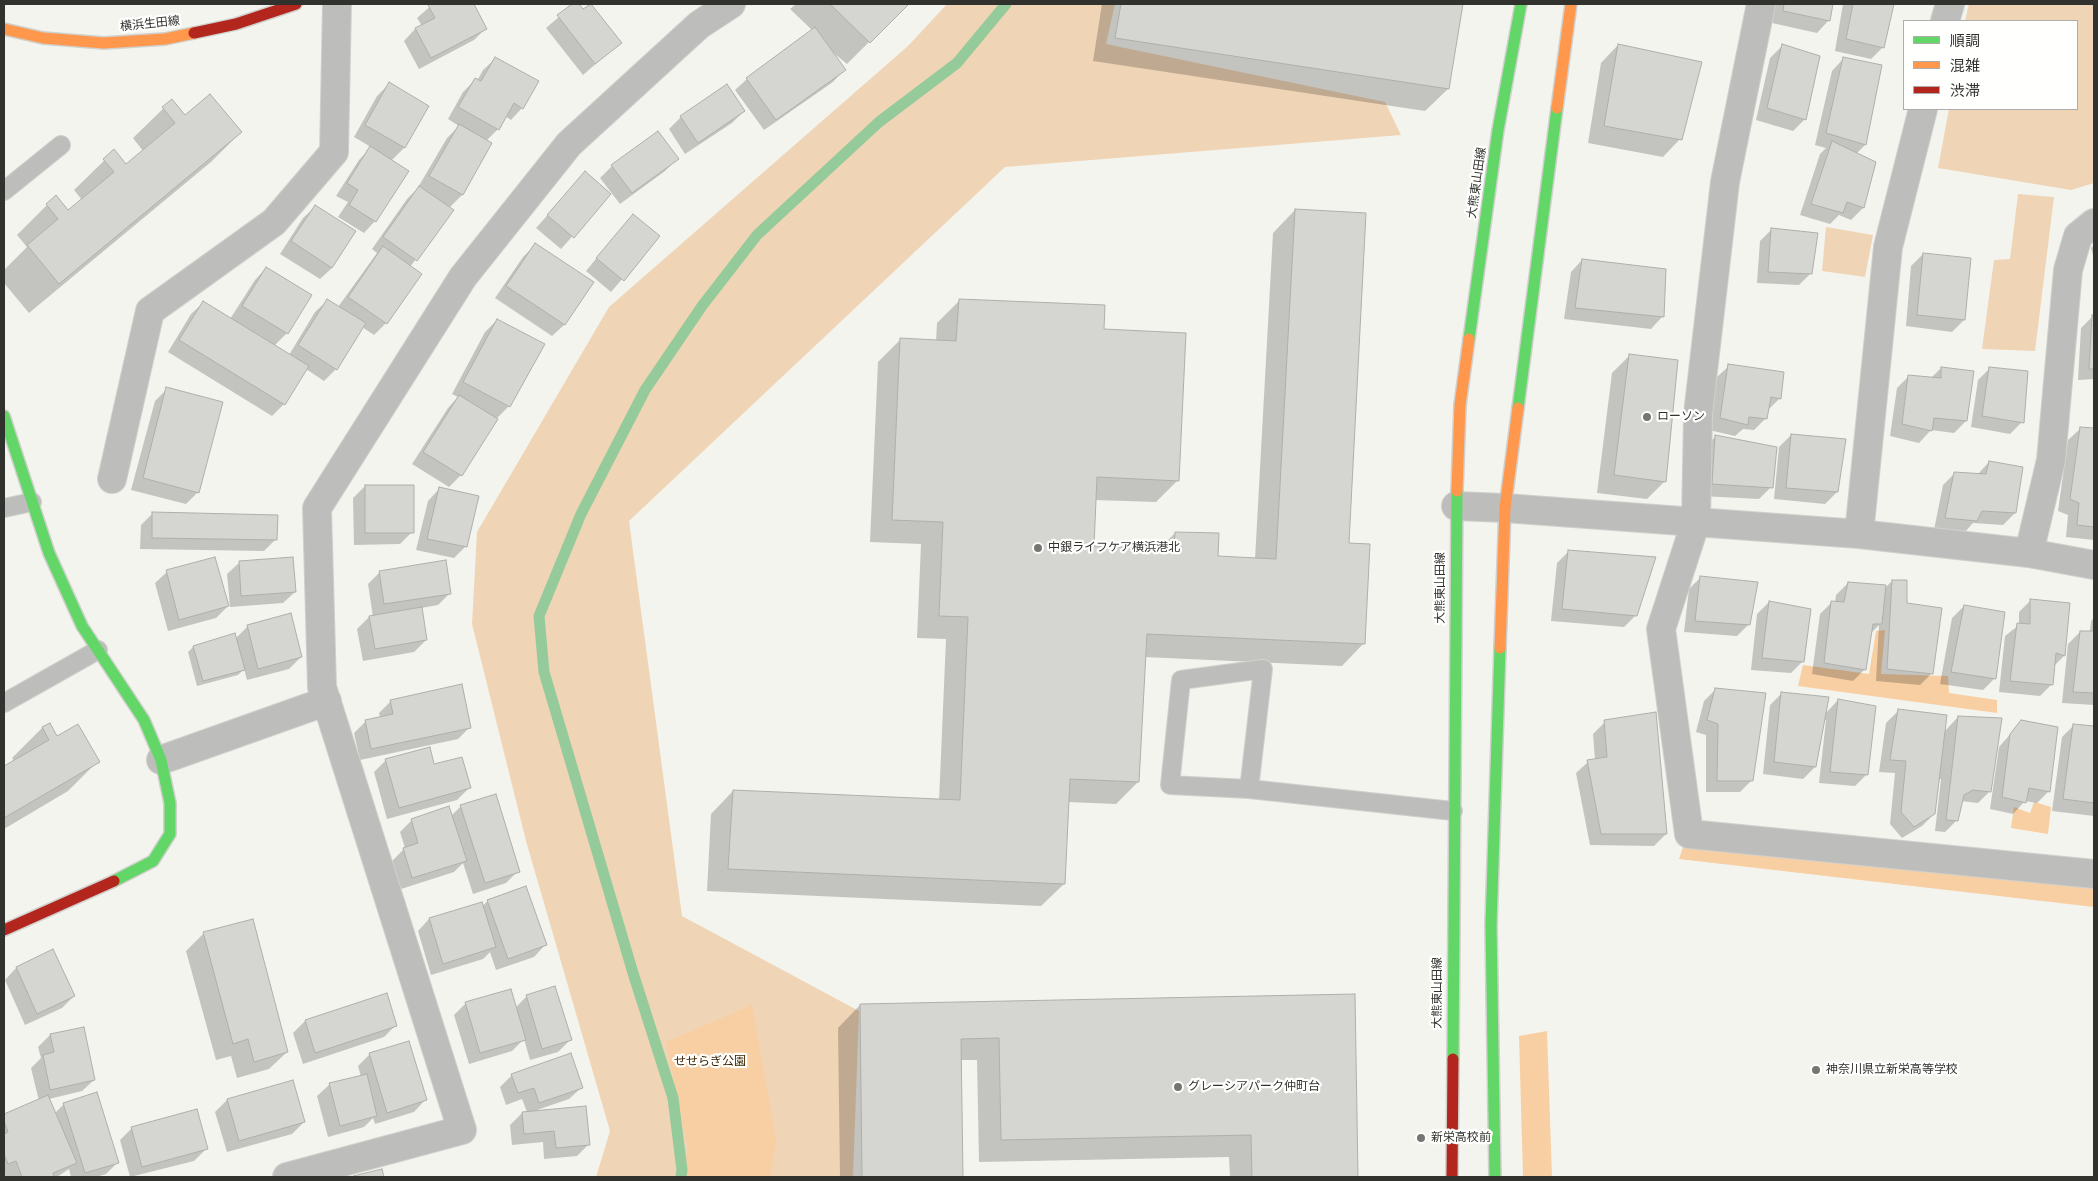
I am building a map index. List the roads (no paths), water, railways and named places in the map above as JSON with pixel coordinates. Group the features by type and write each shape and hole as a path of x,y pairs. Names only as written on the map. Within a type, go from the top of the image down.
{"street":[{"name":"横浜生田線","path":"4,29 43,38 104,43 165,39 236,24 296,4"},
{"path":"112,479 150,311 274,222 334,152 337,4"},
{"path":"287,1177 462,1130 322,687 317,508 463,277 569,144 699,25 730,4"},
{"name":"大熊東山田線","path":"1452,1177 1456,506 1460,405 1498,130 1521,4"},
{"path":"1495,1177 1491,925 1506,508 1572,4"},
{"path":"1762,4 1725,182 1698,414 1696,521 1661,629 1689,834 2094,874"},
{"path":"1945,20 1950,4"},
{"path":"1858,534 1888,248 1923,110"},
{"path":"2029,553 2051,460 2068,270 2078,236 2094,223"},
{"path":"4,416 48,554 82,626 144,720 161,760 170,803 170,834 153,861 96,890 4,930"},
{"path":"1456,506 1696,521 1858,534 2029,553 2094,565"},
{"path":"161,760 327,701"}],"lane":[{"path":"4,192 61,145"},
{"path":"4,508 32,502"},
{"path":"4,704 98,650"},
{"path":"1249,789 1263,669 1181,680 1170,785 1249,789 1453,811"}],"waterway":[{"path":"681,1177 682,1170 673,1098 633,973 544,672 539,616 581,514 645,390 702,306 757,235 879,122 957,63 1006,4"}],"place":[{"name":"ローソン","path":"1647,417"},
{"name":"中銀ライフケア横浜港北","path":"1038,548"},
{"name":"神奈川県立新栄高等学校","path":"1816,1070"},
{"name":"グレーシアパーク仲町台","path":"1178,1087"},
{"name":"新栄高校前","path":"1421,1138"}],"park label":[{"name":"せせらぎ公園","path":"710,1062"}]}
